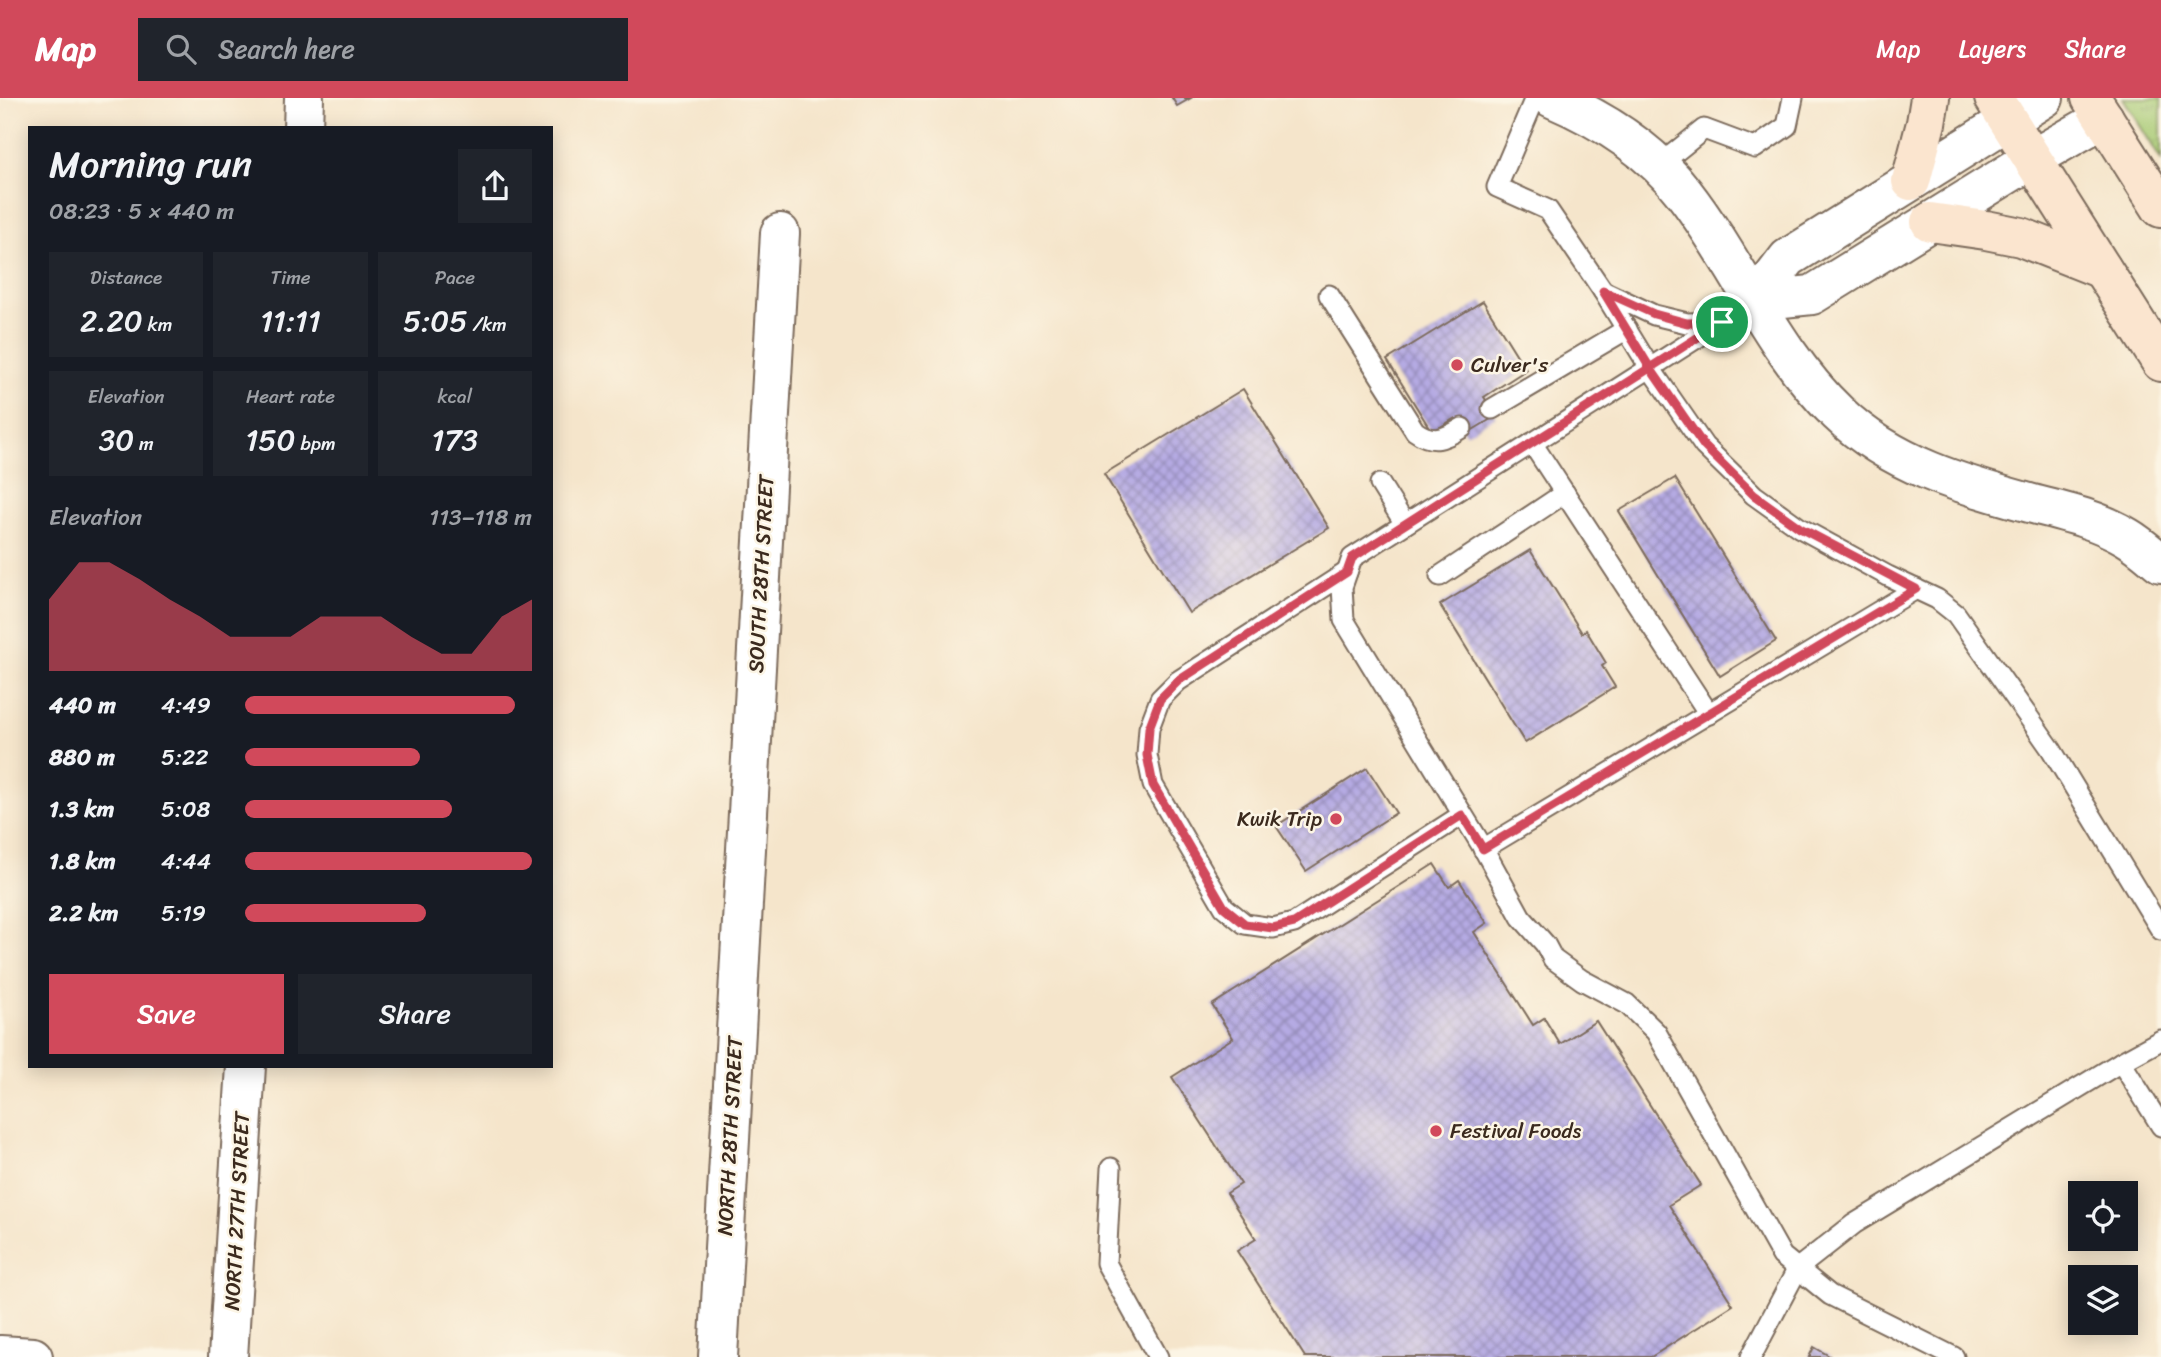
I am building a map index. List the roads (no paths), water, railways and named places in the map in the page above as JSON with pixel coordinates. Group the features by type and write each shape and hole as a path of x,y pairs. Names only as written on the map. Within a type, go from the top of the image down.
{"main road":[{"path":"1911,181 1930,98"},
{"path":"2097,108 2161,208"},
{"path":"2001,109 2161,362"},
{"path":"1930,222 2021,237 2102,269"}],"street":[{"path":"303,126 304,98"},
{"path":"1552,98 1588,114 1646,153 1683,191 1805,377 1839,414 1868,438 1912,464 1958,484 2083,517 2127,537 2161,563"},
{"path":"1755,301 1787,258 1911,181 2001,109 2044,98"},
{"path":"1755,301 1812,295 2032,159 2097,108"},
{"name":"SOUTH 28TH STREET","path":"742,916 780,233"},
{"name":"NORTH 28TH STREET","path":"718,1357 742,916"},
{"name":"NORTH 27TH STREET","path":"228,1357 246,1068"},
{"path":"0,1355 33,1357"}],"lane":[{"path":"1535,98 1497,187 1549,210 1650,368 1704,446 1754,495 1800,528 1937,598 1956,614 2042,734 2161,930"},
{"path":"1658,166 1704,128 1755,148 1787,126 1793,98"},
{"path":"1603,291 1654,314 1687,323 1722,322"},
{"path":"1329,295 1415,431 1424,438 1436,441 1462,429"},
{"path":"1755,301 1352,558 1342,587 1344,620 1483,849 1521,917 1545,944 1553,959 1582,980 1627,1004 1656,1032 1782,1256 1830,1295 1954,1357"},
{"path":"1492,410 1627,329"},
{"path":"1532,443 1709,713"},
{"path":"1380,484 1405,524"},
{"path":"1440,576 1565,493"},
{"path":"1347,572 1178,681 1160,699 1149,728 1147,755 1153,785 1224,907 1245,924 1273,928 1294,923 1462,815"},
{"path":"1483,849 1916,589"},
{"path":"1751,1357 1798,1268 1854,1224 2161,1040"},
{"path":"2121,1062 2161,1126"},
{"path":"1111,1168 1106,1263 1158,1357"}],"place":[{"name":"Culver's","path":"1457,365"},
{"name":"Kwik Trip","path":"1336,819"},
{"name":"Festival Foods","path":"1436,1131"}]}
